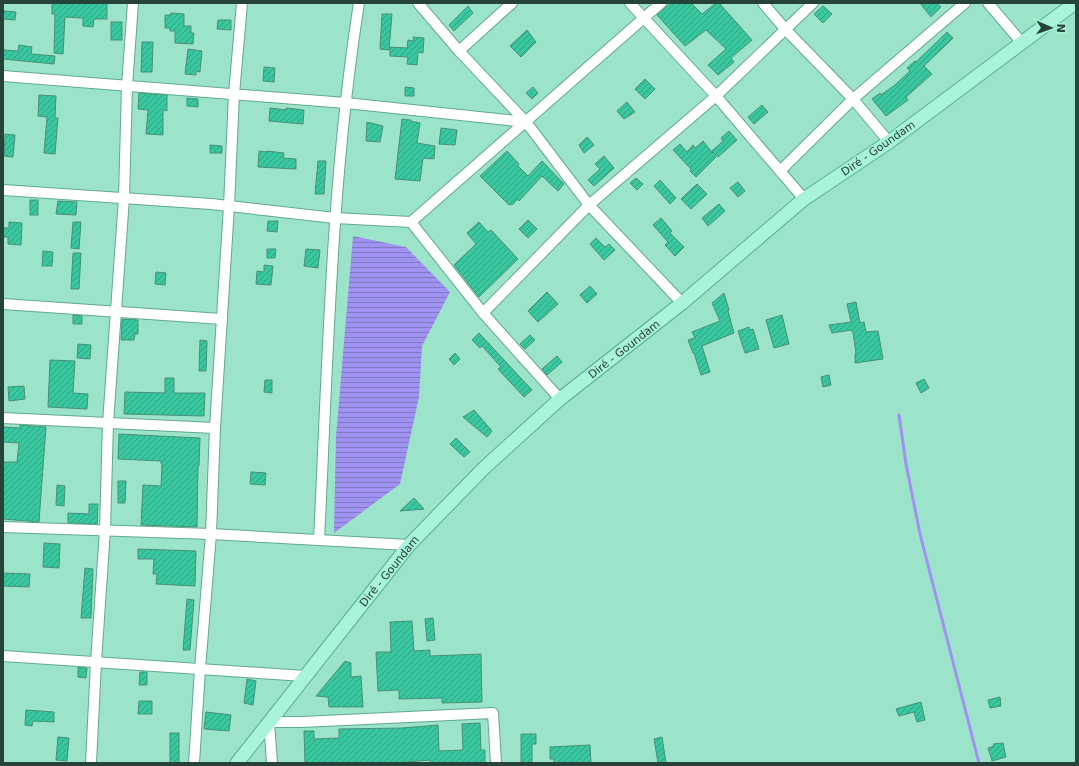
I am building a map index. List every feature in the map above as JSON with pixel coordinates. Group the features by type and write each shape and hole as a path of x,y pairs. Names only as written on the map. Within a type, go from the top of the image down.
{"main road":[{"name":"Diré - Goundam","path":"238,763 409,545 484,468 560,399 682,303 804,199 889,142 1075,3"}],"street":[{"path":"91,763 105,530 108,423 124,198 127,86 133,3"},
{"path":"194,763 211,534 215,428 229,206 234,94 242,3"},
{"path":"319,540 335,218 346,103 359,3"},
{"path":"418,3 459,51 526,122 589,205 682,303"},
{"path":"459,51 512,3"},
{"path":"630,3 716,96 804,199"},
{"path":"3,190 229,206 335,218 411,222 661,3"},
{"path":"763,3 786,30 853,99 889,142"},
{"path":"483,313 589,205 716,96 813,3"},
{"path":"780,171 853,99 965,3"},
{"path":"988,3 1022,43"},
{"path":"3,76 346,103 526,122"},
{"path":"411,222 483,313 560,399"},
{"path":"3,304 222,319"},
{"path":"3,418 215,428"},
{"path":"3,526 211,534 409,545"},
{"path":"3,656 306,676"},
{"path":"272,763 269,722 302,722 493,713 496,763"}],"shaded area":[{"path":"353,236 406,247 450,292 422,346 419,397 400,484 334,533 336,437"}],"building":[{"path":"52,3 107,3 107,19 94,19 93,27 83,26 83,18 65,17 63,54 54,53 55,14 52,14"},
{"path":"671,3 691,3 702,14 716,3 719,3 752,40 731,58 734,62 718,75 708,65 726,49 706,30 685,46 657,15"},
{"path":"920,3 936,3 941,7 931,17"},
{"path":"468,6 473,13 454,31 449,25"},
{"path":"823,6 832,14 823,23 814,14"},
{"path":"4,11 16,12 15,20 3,19"},
{"path":"171,13 184,14 184,26 191,26 191,33 194,33 193,44 175,43 175,31 170,31 170,28 165,28 165,15 171,15"},
{"path":"382,14 392,14 389,50 380,49"},
{"path":"218,20 231,20 231,30 217,29"},
{"path":"111,22 122,22 122,40 111,40"},
{"path":"527,30 536,42 521,57 510,46"},
{"path":"947,32 953,38 924,66 932,74 906,97 908,100 886,116 872,99 880,93 881,95 895,85 910,71 907,68 915,61 916,62"},
{"path":"413,37 424,38 423,53 418,52 417,65 407,64 408,57 390,56 390,47 407,48 408,40 414,41"},
{"path":"142,42 153,42 152,72 141,72"},
{"path":"19,45 32,47 31,54 55,56 54,64 3,59 4,50 18,51"},
{"path":"188,49 202,51 200,72 196,71 196,75 185,74"},
{"path":"264,67 275,68 274,82 263,81"},
{"path":"645,79 655,89 645,99 635,89"},
{"path":"405,87 414,88 414,96 405,96"},
{"path":"533,87 538,93 532,99 526,93"},
{"path":"139,93 167,95 167,111 163,110 163,135 146,134 148,110 138,109"},
{"path":"39,95 56,96 55,118 58,118 55,154 44,153 47,117 38,116"},
{"path":"187,98 198,99 198,107 187,106"},
{"path":"627,102 635,112 624,119 617,111"},
{"path":"762,105 768,112 754,124 748,117"},
{"path":"270,108 304,110 303,124 269,121"},
{"path":"402,119 420,123 417,143 435,146 434,159 423,158 420,181 395,179"},
{"path":"367,122 383,126 380,142 366,141"},
{"path":"441,128 457,130 455,145 439,144"},
{"path":"729,131 737,140 718,157 712,151 723,141 721,138"},
{"path":"5,134 15,135 13,157 4,156"},
{"path":"587,137 594,145 584,153 579,145"},
{"path":"703,141 716,157 696,177 690,171 691,169 673,150 680,144 687,152 693,145 695,148"},
{"path":"210,145 222,146 222,153 210,153"},
{"path":"259,151 284,153 283,158 296,159 296,169 258,167"},
{"path":"507,151 519,164 518,166 528,176 542,161 564,184 558,191 542,176 519,201 518,199 512,205 509,205 480,176"},
{"path":"604,156 614,168 594,186 588,180 600,169 595,164"},
{"path":"318,161 326,161 324,194 315,194"},
{"path":"636,178 643,184 637,190 630,183"},
{"path":"660,180 676,198 670,204 654,186"},
{"path":"738,182 745,191 738,197 730,188"},
{"path":"697,184 707,194 691,209 681,199"},
{"path":"30,200 38,200 38,215 30,215"},
{"path":"58,201 77,202 76,215 56,214"},
{"path":"719,204 725,211 708,226 702,218"},
{"path":"661,218 672,231 670,233 684,247 675,256 665,245 668,242 653,225"},
{"path":"528,220 537,229 528,238 519,229"},
{"path":"268,221 278,221 277,232 267,231"},
{"path":"9,222 22,223 21,245 8,244 8,237 3,237 3,228 9,228"},
{"path":"73,222 81,222 79,249 71,248"},
{"path":"479,222 488,232 491,230 518,259 479,297 454,265 476,244 467,233"},
{"path":"596,238 605,247 609,244 615,250 604,260 590,244"},
{"path":"267,249 276,249 275,258 267,258"},
{"path":"306,249 320,250 318,268 304,266"},
{"path":"43,251 53,252 52,266 42,266"},
{"path":"73,253 81,253 79,289 71,289"},
{"path":"264,265 273,266 271,285 256,284 257,271 264,272"},
{"path":"156,272 166,273 165,285 155,284"},
{"path":"590,286 597,294 587,303 580,295"},
{"path":"547,292 558,304 538,322 528,311"},
{"path":"724,293 734,333 702,346 710,372 701,375 688,340 695,338 692,332 720,321 712,303"},
{"path":"856,302 860,323 864,322 866,332 878,331 883,359 855,363 856,354 852,330 832,333 829,325 851,322 847,304"},
{"path":"73,315 82,316 82,324 73,324"},
{"path":"782,315 789,344 774,348 766,320"},
{"path":"122,319 138,320 138,334 135,334 134,340 121,340"},
{"path":"749,327 750,330 753,329 759,349 745,353 738,331"},
{"path":"479,333 532,390 524,397 498,369 501,367 482,346 480,348 472,340"},
{"path":"530,335 535,340 525,349 520,344"},
{"path":"200,340 207,341 206,371 199,371"},
{"path":"78,344 91,345 90,359 77,358"},
{"path":"455,353 460,359 454,365 449,359"},
{"path":"557,356 562,362 547,375 542,369"},
{"path":"50,360 75,361 73,393 88,394 87,409 48,407"},
{"path":"829,375 831,385 823,387 821,377"},
{"path":"165,378 174,378 174,393 205,393 204,416 124,414 125,392 165,393"},
{"path":"924,379 929,388 921,393 916,383"},
{"path":"265,380 272,380 272,393 264,392"},
{"path":"24,386 25,399 9,401 8,387"},
{"path":"474,410 492,431 487,437 463,417"},
{"path":"20,425 46,427 39,522 3,519 3,462 17,462 19,443 3,442 3,427 20,428"},
{"path":"119,434 200,438 197,527 141,525 143,485 161,486 162,464 161,461 118,459"},
{"path":"456,438 470,452 464,457 450,444"},
{"path":"251,472 266,473 265,485 250,484"},
{"path":"118,481 126,481 125,503 118,503"},
{"path":"57,485 65,486 64,506 56,505"},
{"path":"414,498 424,509 400,511"},
{"path":"89,504 98,504 97,524 68,523 68,513 89,514"},
{"path":"44,543 60,544 59,568 43,567"},
{"path":"138,549 196,551 195,586 156,584 157,574 153,574 154,559 138,559"},
{"path":"85,568 93,569 91,618 81,618"},
{"path":"3,573 30,574 29,587 3,586"},
{"path":"187,599 194,600 190,650 183,650"},
{"path":"433,618 435,640 427,641 425,619"},
{"path":"412,621 414,651 430,650 430,656 481,654 482,702 442,703 442,698 399,699 399,690 378,691 376,652 391,652 390,622"},
{"path":"345,661 351,663 351,677 361,676 363,707 329,707 328,697 316,696"},
{"path":"78,667 87,668 86,678 78,677"},
{"path":"140,672 147,672 147,685 139,685"},
{"path":"247,679 256,681 253,705 244,703"},
{"path":"1000,697 1001,706 990,708 988,700"},
{"path":"139,701 152,701 152,714 138,714"},
{"path":"921,702 925,720 917,722 914,712 899,716 896,709"},
{"path":"26,710 54,712 54,722 33,721 32,726 25,725"},
{"path":"206,712 231,715 229,731 204,729"},
{"path":"480,723 481,750 485,750 485,763 430,763 430,760 395,763 305,763 304,731 314,731 314,739 339,738 339,729 402,728 438,725 439,751 463,750 462,724"},
{"path":"170,733 179,733 179,763 170,763"},
{"path":"521,734 536,734 536,744 532,744 532,763 521,763"},
{"path":"58,737 69,738 67,761 56,760"},
{"path":"662,737 666,763 658,763 654,739"},
{"path":"1003,743 1006,757 992,761 988,748 994,746 993,744"},
{"path":"590,745 591,763 554,763 554,759 550,759 550,747"}],"waterway":[{"path":"899,415 906,464 920,534 979,763"}]}
